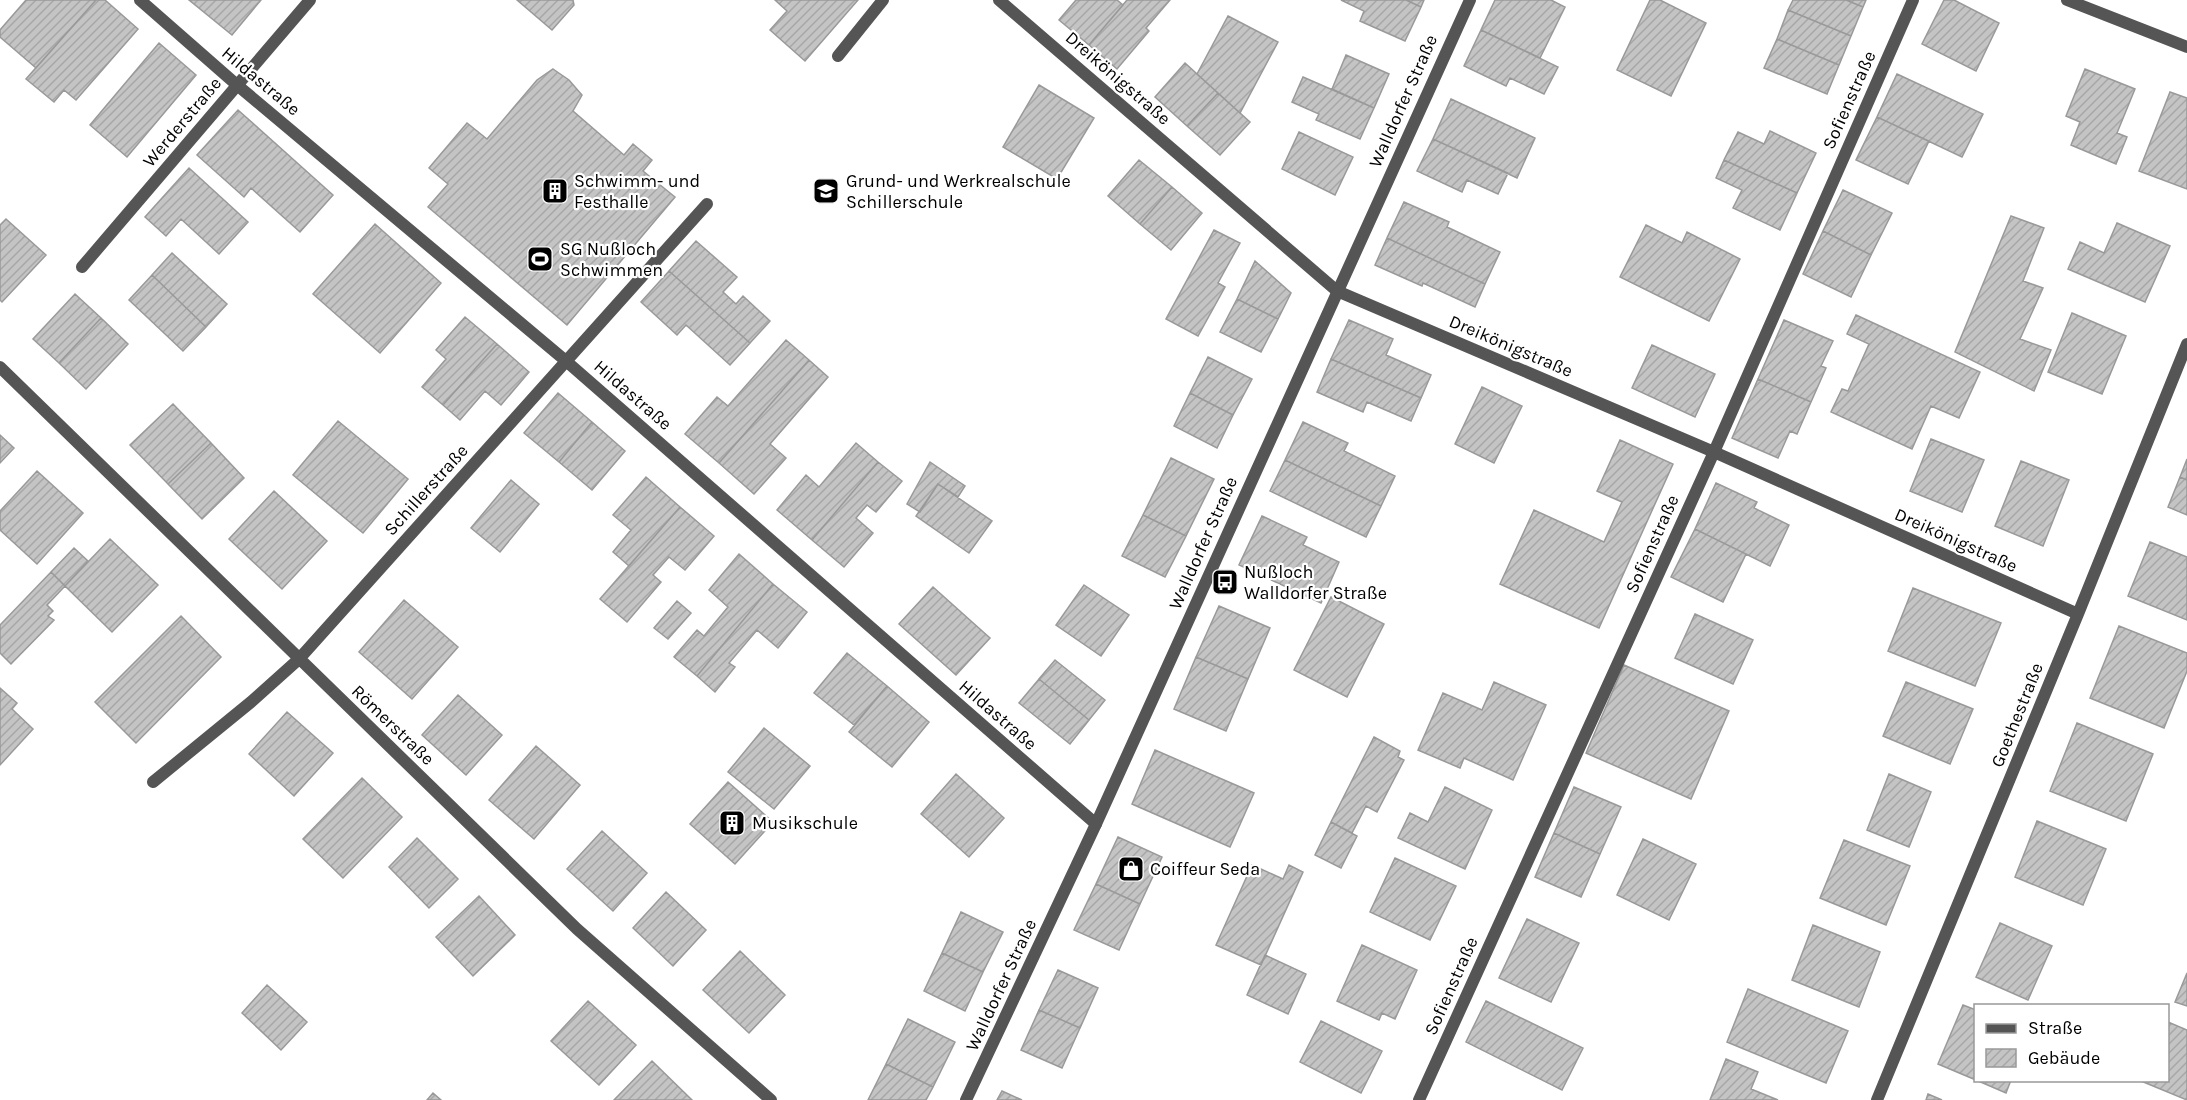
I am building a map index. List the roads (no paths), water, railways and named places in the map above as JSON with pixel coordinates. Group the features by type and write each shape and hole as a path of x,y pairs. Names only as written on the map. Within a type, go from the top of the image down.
{"street":[{"name":"Hildastraße","path":"140,0 237,86 566,361 1096,824"},
{"name":"Werderstraße","path":"82,267 310,0"},
{"path":"838,56 883,0"},
{"name":"Dreikönigstraße","path":"999,0 1337,291 1714,452 2078,614"},
{"name":"Walldorfer Straße","path":"966,1100 1096,824 1470,0"},
{"name":"Sofienstraße","path":"1419,1100 1714,452 1913,0"},
{"path":"2067,0 2187,47"},
{"name":"Schillerstraße","path":"153,782 251,702 299,659 707,204"},
{"name":"Goethestraße","path":"1877,1100 2187,344"},
{"name":"Römerstraße","path":"0,368 577,929 771,1100"}],"place":[{"name":"Schwimm- und Festhalle","path":"555,191"},
{"name":"Grund- und Werkrealschule Schillerschule","path":"826,191"},
{"name":"SG Nußloch Schwimmen","path":"540,259"},
{"name":"Nußloch Walldorfer Straße","path":"1225,582"},
{"name":"Musikschule","path":"732,823"},
{"name":"Coiffeur Seda","path":"1131,869"}]}
